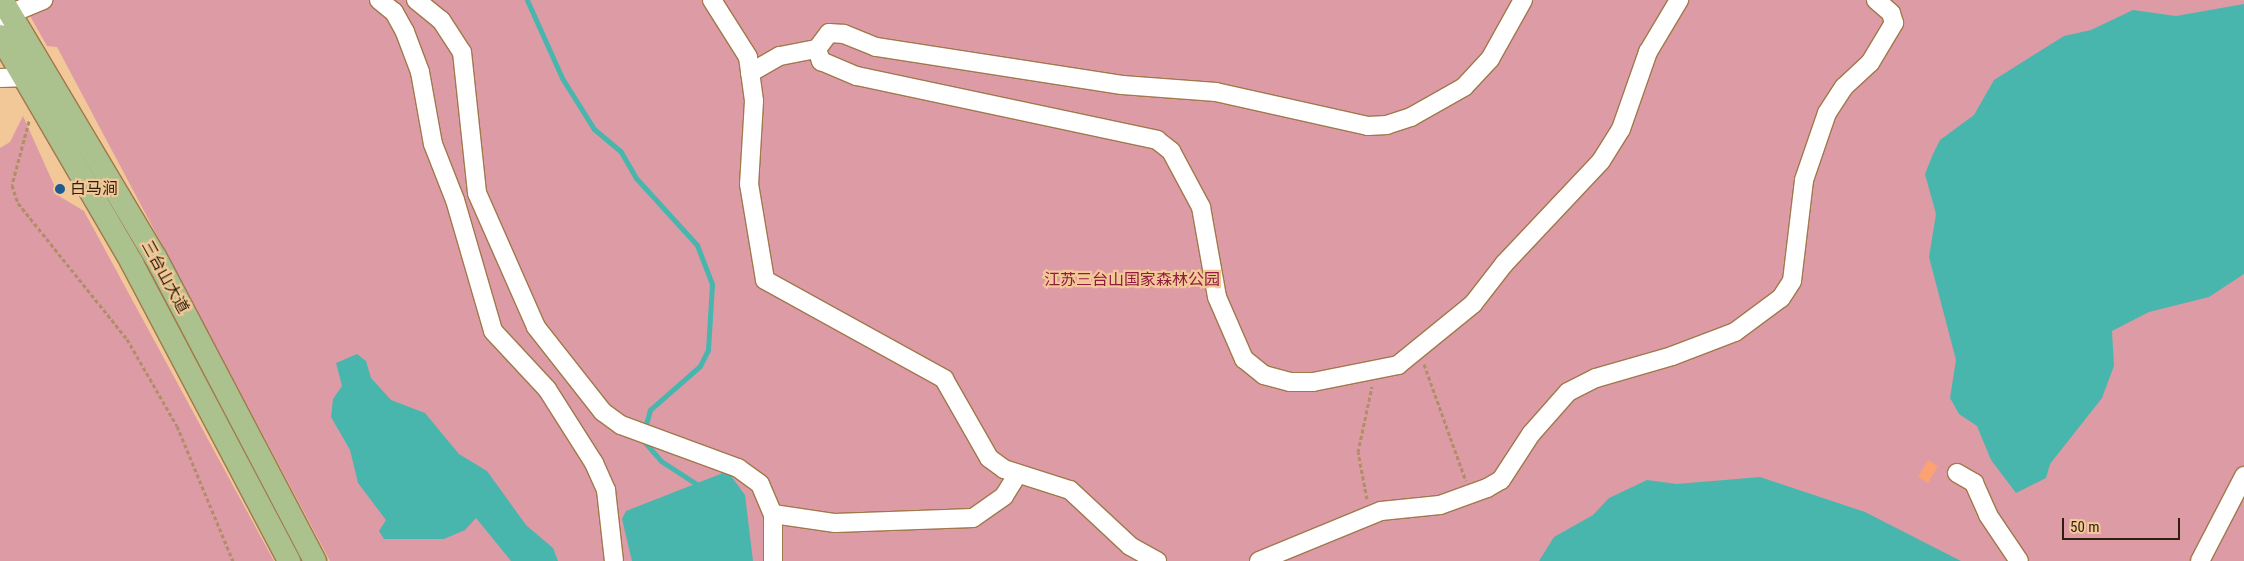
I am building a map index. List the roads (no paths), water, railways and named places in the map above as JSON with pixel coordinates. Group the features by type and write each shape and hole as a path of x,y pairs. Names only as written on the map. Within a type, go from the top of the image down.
{"main road":[{"name":"三台山大道","path":"4,11 156,258 315,561"},
{"name":"三台山大道","path":"0,36 132,263 288,561"}],"lane":[{"path":"4,11 43,0"},
{"path":"379,0 394,12 405,32 420,72 433,144 455,200 493,331 547,389 594,464 606,490 614,561"},
{"path":"416,0 441,20 462,52 477,193 536,327 603,412 643,435 738,468 760,484 774,514 772,561"},
{"path":"712,0 748,57 754,135 748,184 765,280 944,379 989,458 1018,474 1070,490 1130,546 1157,561"},
{"path":"750,73 780,56 817,49 829,33 844,34 876,47 1122,86 1216,92 1368,126 1387,125 1411,117 1464,87 1490,59 1523,0"},
{"path":"817,49 821,61 857,76 1157,140 1171,151 1201,207 1217,297 1244,359 1264,375 1290,382 1372,373 1398,365 1419,350 1473,304 1504,264 1601,160 1621,129 1648,52 1679,0"},
{"path":"1259,561 1371,515 1440,505 1471,494 1501,480 1531,434 1568,392 1596,378 1672,356 1735,332 1781,298 1792,281 1804,180 1826,113 1844,87 1870,63 1894,23 1886,2"},
{"path":"0,78 24,77"},
{"path":"1957,473 1974,483 1988,515 2019,561"},
{"path":"774,514 835,523 973,518 1004,496 1018,474"},
{"path":"2200,561 2244,476"}],"water":[{"path":"2244,4 2244,274 2209,297 2149,312 2112,331 2114,366 2102,398 2050,464 2046,478 2016,493 1991,460 1977,426 1959,414 1950,398 1956,360 1929,257 1936,214 1925,174 1933,154 1940,140 1974,115 1994,80 2064,36 2091,30 2133,10 2176,16"},
{"path":"357,354 366,361 371,378 391,400 425,413 459,454 487,471 526,525 553,548 558,561 511,561 476,518 465,530 444,539 384,539 379,531 386,520 358,483 350,450 331,417 333,399 342,386 336,363"},
{"path":"723,473 731,476 745,495 753,561 632,561 622,519 626,511"},
{"path":"1760,477 1865,512 1961,561 1539,561 1554,537 1593,515 1609,498 1647,480 1677,484"}],"waterway":[{"path":"527,0 562,78 594,129 621,152 636,178 697,245 712,284 708,350 700,366 650,410 644,431"},
{"path":"642,439 661,461 698,485"}],"place":[{"name":"白马涧","path":"60,189"}],"park label":[{"name":"江苏三台山国家森林公园","path":"1132,280"}]}
